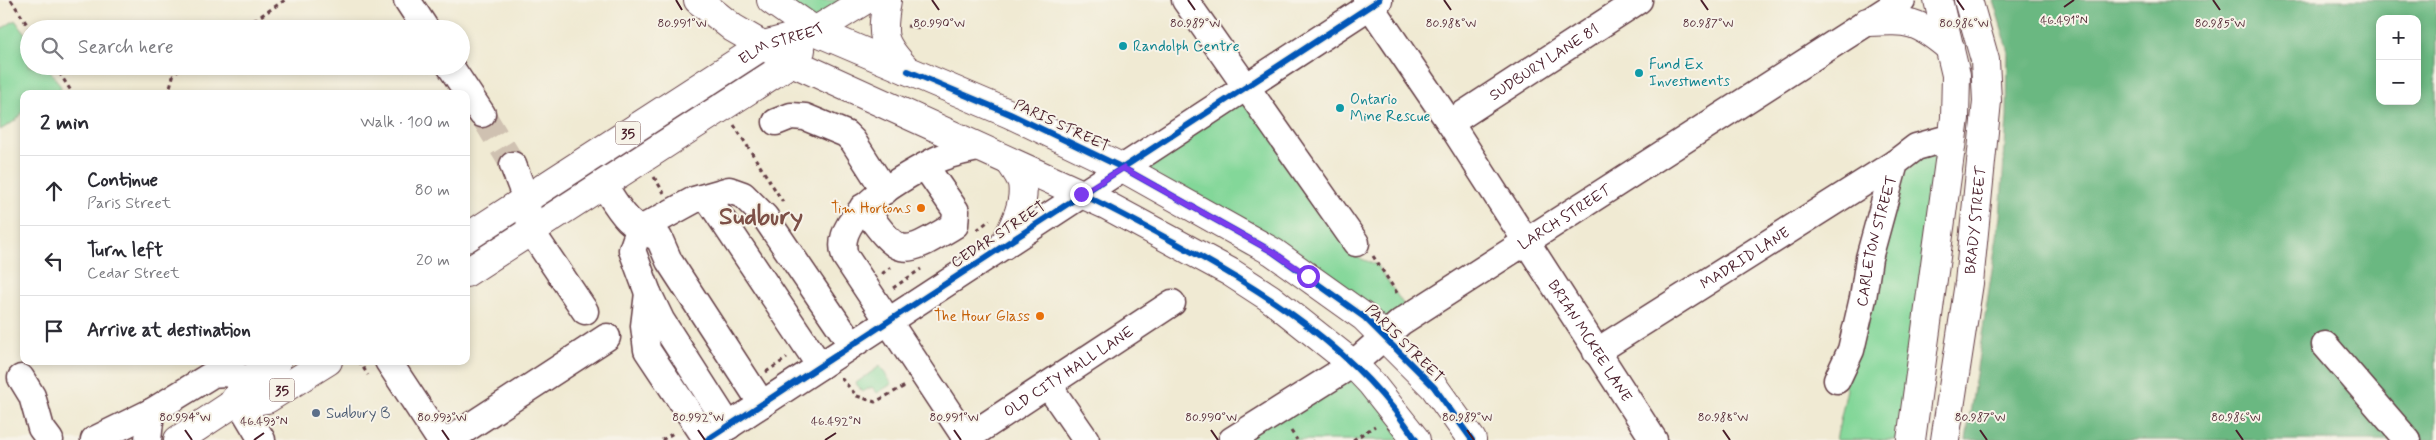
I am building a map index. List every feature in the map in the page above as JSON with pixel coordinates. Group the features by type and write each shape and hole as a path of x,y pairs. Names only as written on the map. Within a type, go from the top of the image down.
{"main road":[{"path":"698,0 733,28 792,62 1081,194 1230,272 1270,298 1353,364 1371,383 1416,440"},
{"name":"PARIS STREET","path":"771,0 815,31 1010,114 1123,168 1273,252 1364,317 1434,387 1472,440"},
{"name":"35","path":"815,31 864,0"},
{"path":"886,0 883,35 889,51 908,71"},
{"path":"1911,440 1952,138 1956,75 1938,0"},
{"name":"BRADY STREET","path":"1945,440 1969,283 1987,101 1985,60 1968,0"},
{"path":"1867,22 1900,20 1917,24 1950,48"},
{"name":"ELM STREET","path":"470,235 764,45 815,31"},
{"name":"ELM STREET","path":"470,270 792,62 815,31"},
{"path":"1004,245 1016,221 1022,196 1022,182 1010,162"},
{"name":"35","path":"178,440 240,396 273,365"},
{"name":"35","path":"240,396 267,399 322,365"}],"street":[{"path":"407,0 420,20"},
{"path":"1185,0 1356,243"},
{"name":"SUDBURY LANE 81","path":"1450,123 1639,0"},
{"name":"LARCH STREET","path":"1232,440 1353,364 1401,322 1902,0"},
{"name":"CEDAR STREET","path":"707,440 762,404 831,372 852,345 1246,87 1372,2"},
{"name":"BRIAN MCKEE LANE","path":"1372,2 1654,440"},
{"path":"456,75 466,90"},
{"path":"470,96 482,114"},
{"path":"776,122 791,116 805,117 846,134 853,141 885,191"},
{"name":"CARLETON STREET","path":"1837,380 1851,350 1863,298 1868,258 1895,163 1916,147 1933,141 1952,138"},
{"path":"966,439 845,256 842,238 863,207 885,191 925,166 944,157 978,148"},
{"name":"MADRID LANE","path":"1596,352 1895,163"},
{"path":"513,166 526,199 531,231 585,311"},
{"path":"863,207 890,243 905,249 922,245 955,225 958,218 956,211 925,166"},
{"path":"604,184 621,212 639,230 659,238 669,261 762,404"},
{"path":"729,426 661,320 648,293 632,250 639,230 694,200 729,190 743,195 765,217 852,345"},
{"path":"707,196 831,372"},
{"path":"648,293 644,326 647,350 707,440"},
{"name":"OLD CITY HALL LANE","path":"966,439 1172,303"},
{"path":"449,440 607,337"},
{"path":"2325,345 2407,440"},
{"path":"391,365 440,440"},
{"path":"94,440 151,412 213,374 225,372 239,375 240,396 262,440"},
{"path":"21,378 32,396 41,428 50,440"},
{"path":"1048,385 1086,440"},
{"path":"148,440 151,412"}],"path":[{"path":"11,0 24,20"},
{"path":"255,20 285,0"},
{"path":"907,26 920,28"},
{"path":"61,75 71,90"},
{"path":"169,90 173,75"},
{"path":"883,273 892,267"},
{"path":"831,372 856,396 875,402 905,386"},
{"path":"1353,440 1375,426"},
{"path":"1291,431 1296,440"}],"green space":[{"path":"776,0 861,0 815,29"},
{"path":"1993,0 2436,0 2436,440 1966,440 2000,217 2007,117 2008,49"},
{"path":"15,20 20,27 20,75 53,75 61,87 60,90 20,90 20,117 0,130 0,30"},
{"path":"1245,89 1354,256 1377,265 1411,316 1386,337 1125,168"},
{"path":"1951,136 1910,440 1836,440 1847,389 1838,374 1894,162"},
{"path":"1350,364 1414,440 1231,440"},
{"path":"880,366 892,384 877,393 872,387 862,392 856,383"}],"tunnel":[{"path":"482,114 513,165"}],"cycle path":[{"path":"707,440 1379,0"},
{"path":"908,71 1010,114 1123,168 1273,252 1364,317 1434,387 1472,440"},
{"path":"1081,194 1207,260 1275,302 1338,351 1366,378 1393,408 1416,440"}],"place":[{"name":"Randolph Centre","path":"1123,46"},
{"name":"Fund Ex Investments","path":"1639,73"},
{"name":"Ontario Mine Rescue","path":"1340,108"},
{"name":"Tim Hortons","path":"921,208"},
{"name":"The Hour Glass","path":"1040,316"},
{"name":"Sudbury B","path":"316,413"}],"district":[{"name":"Sudbury","path":"761,215"}],"route":[{"path":"1081,194 1123,168 1229,226 1273,252 1308,276"}]}
